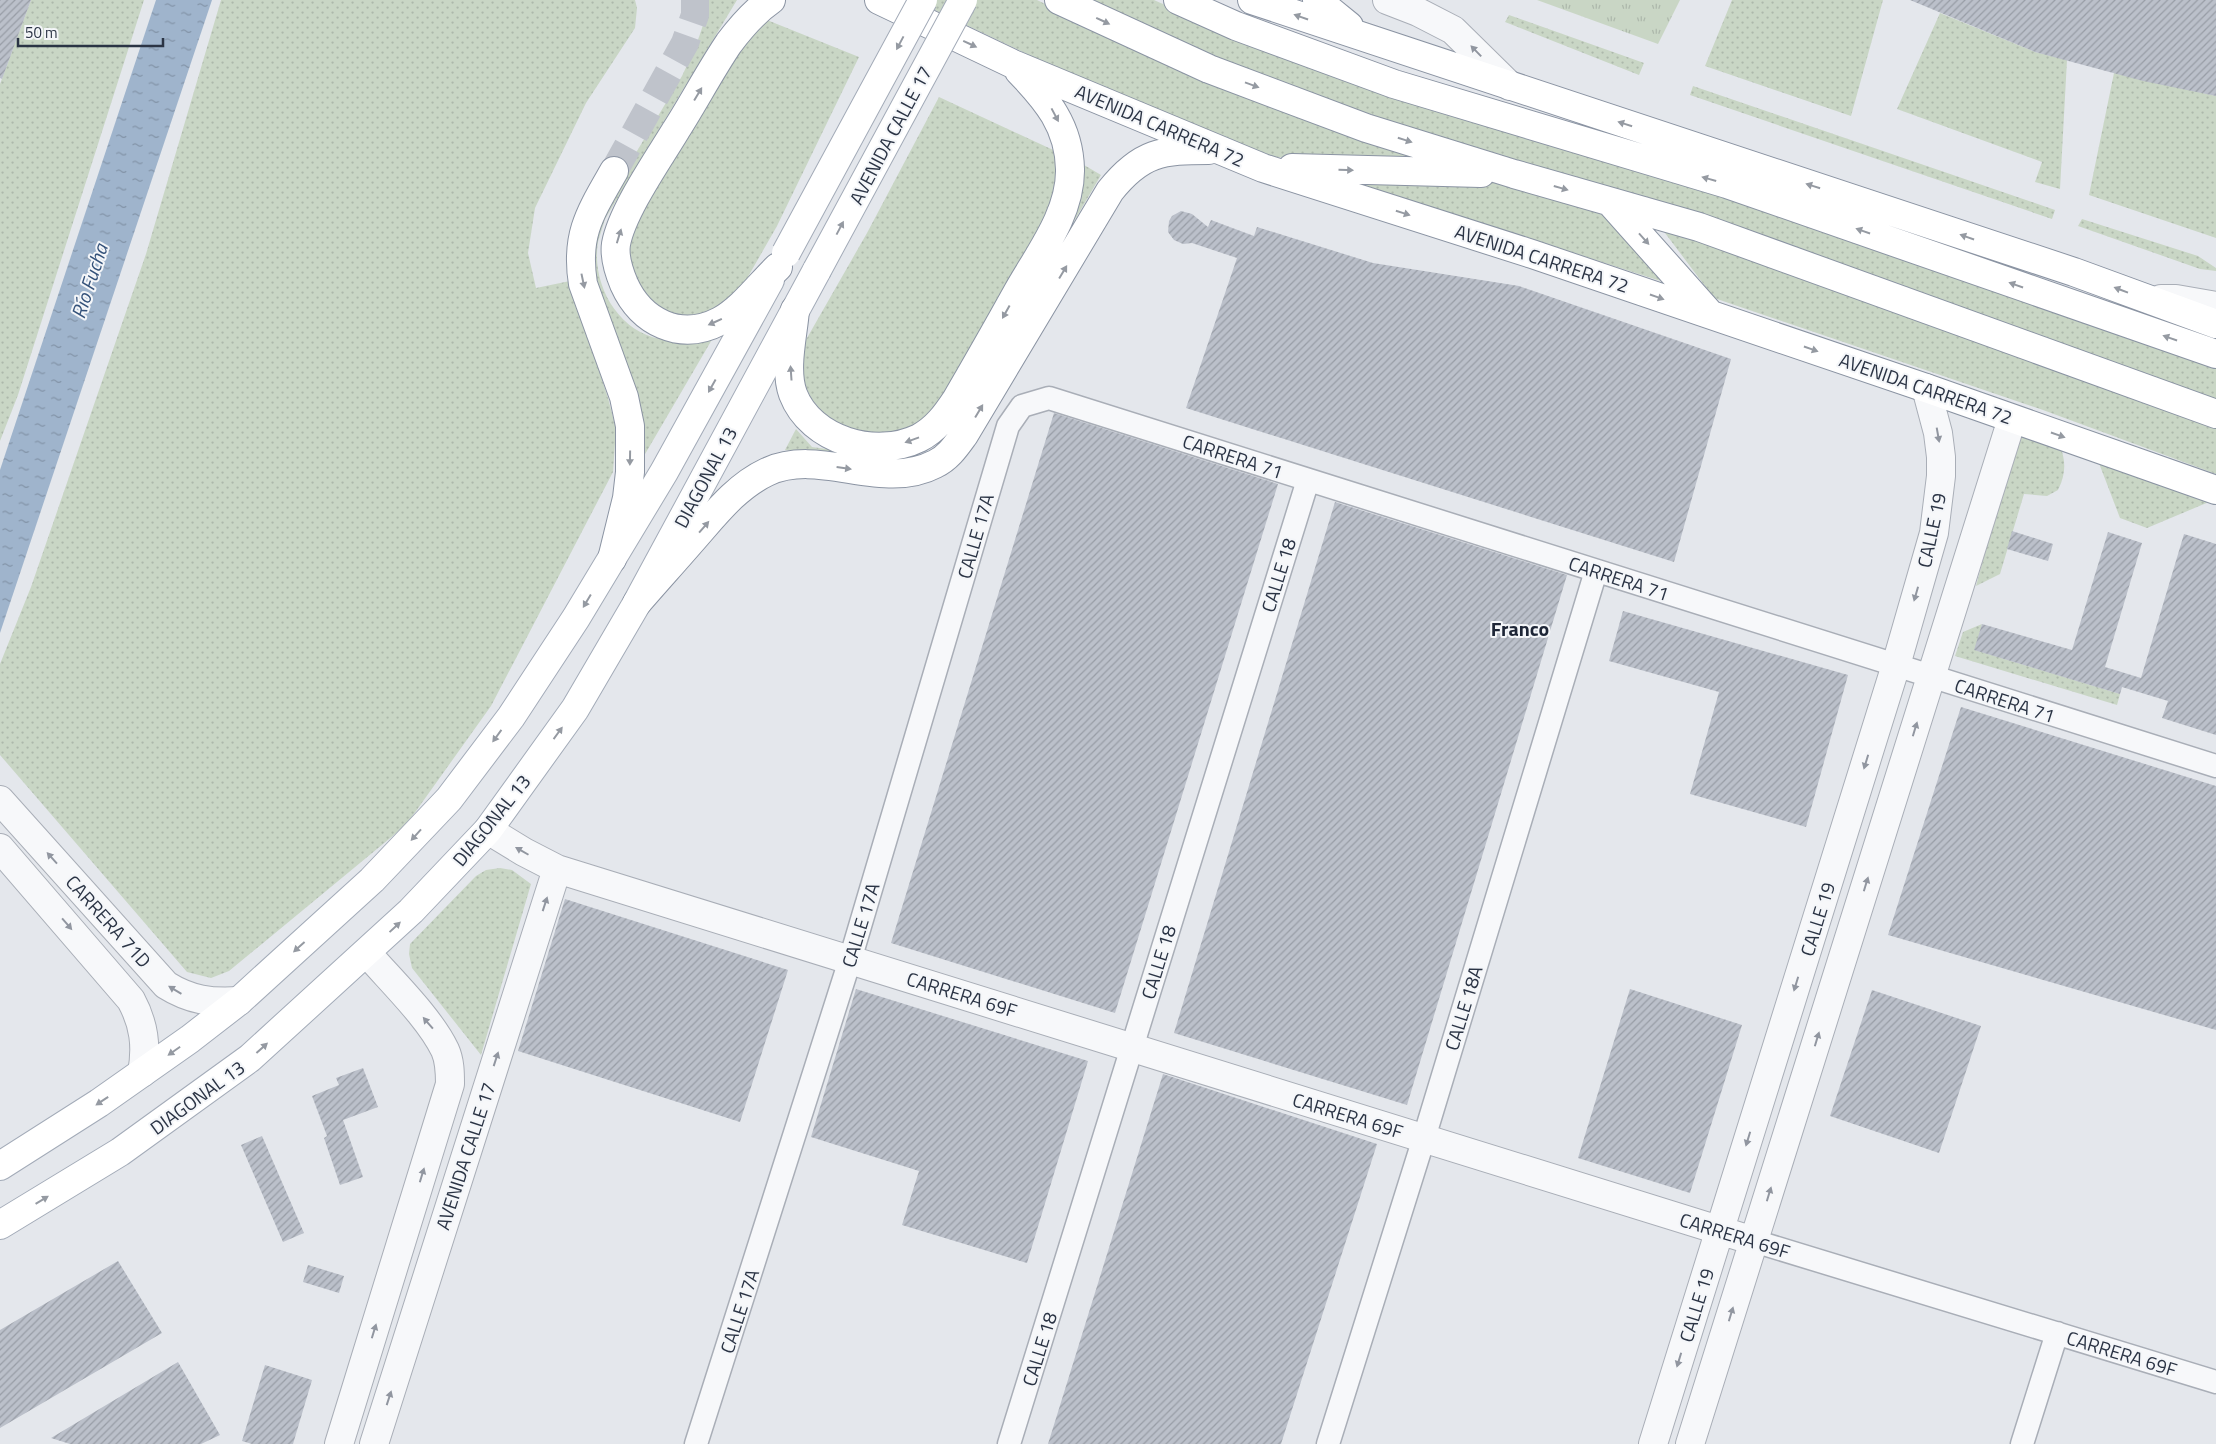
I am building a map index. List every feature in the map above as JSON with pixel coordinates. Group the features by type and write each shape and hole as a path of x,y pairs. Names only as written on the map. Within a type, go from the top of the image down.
{"main road":[{"path":"771,0 761,6 729,43 641,188 622,225 616,245 618,270 630,297 641,311 654,321 674,329 700,328 719,321 734,311 782,260"},
{"name":"AVENIDA CARRERA 72","path":"879,0 1013,64 1263,168 1532,254 1926,388 2216,490"},
{"name":"AVENIDA CALLE 17","path":"782,260 923,0"},
{"name":"AVENIDA CALLE 17","path":"816,270 963,0"},
{"path":"1059,0 1210,69 1366,128 1611,203 1699,227 2216,414"},
{"path":"1178,0 1236,26 1394,84 1601,148 1727,184 2216,354"},
{"path":"1252,0 2074,272 2148,300 2208,315 2216,337"},
{"path":"1317,0 1364,38"},
{"path":"795,310 790,370 793,393 803,412 816,426 833,437 852,444 876,446 897,445 919,438 940,424 956,400 1055,226 1068,189 1070,170 1067,144 1058,121 1047,100 1013,64"},
{"path":"1601,148 1694,147"},
{"path":"637,603 728,499 768,471 808,463 866,472 906,472 935,464 944,458 964,435 1110,191 1122,175 1151,156 1176,150 1218,150"},
{"path":"1263,168 1514,174"},
{"path":"612,559 630,472 630,426 624,397 582,284 580,265 581,241 589,214 614,171"},
{"path":"1611,203 1711,315"},
{"name":"DIAGONAL 13","path":"0,1166 142,1073 238,1001 372,880 449,799 511,717 576,618 673,456 782,260"},
{"name":"DIAGONAL 13","path":"0,1225 120,1152 220,1082 250,1058 411,911 488,830 575,709 637,603 816,270"}],"street":[{"path":"1387,0 1418,12 1453,30 1510,86"},
{"name":"CALLE 19","path":"1653,1444 1896,665 1934,533 1938,508 1941,457 1938,433 1926,388"},
{"name":"CARRERA 71","path":"1022,406 1049,398 2216,766"},
{"name":"CALLE 17A","path":"696,1444 850,960 1008,426 1022,406"},
{"name":"CALLE 19","path":"1690,1444 2012,418"},
{"name":"CALLE 18","path":"1009,1444 1308,480"},
{"name":"CALLE 18A","path":"1328,1444 1424,1138 1596,571"},
{"name":"CARRERA 71D","path":"0,800 166,985 183,995 200,1000 218,1002 238,1001"},
{"name":"CARRERA 69F","path":"488,830 556,869 1754,1241 2216,1382"},
{"name":"CARRERA 71D","path":"0,848 132,1000 140,1018 144,1036 145,1056 142,1073"},
{"name":"AVENIDA CALLE 17","path":"374,1444 556,869"},
{"name":"AVENIDA CALLE 17","path":"339,1444 450,1084 446,1051 433,1030 367,952"},
{"path":"2022,1444 2056,1333"}],"green space":[{"path":"31,0 144,0 18,395 0,441 0,84"},
{"path":"221,0 635,0 637,8 635,28 586,103 535,208 528,253 536,288 570,281 608,398 616,429 613,472 491,706 406,825 229,971 211,978 187,972 0,755 0,664 31,587 146,254"},
{"path":"706,0 737,0 605,219 598,242 597,258 603,289 610,303 631,326 645,334 667,340 717,331 641,461 590,259 598,216 682,76 696,46 707,13"},
{"path":"914,0 1037,0 1156,58 1444,162 1267,157 1033,57"},
{"path":"1083,0 1154,0 1224,32 1750,204 2216,367 2216,400 1484,154 1216,60"},
{"path":"1537,0 1680,0 1658,44"},
{"path":"1732,0 1883,0 1851,116 1705,66"},
{"path":"1940,13 2035,52 2067,60 2060,189 2035,182 2042,162 1897,109"},
{"path":"1509,15 1644,63 1639,75 1505,22"},
{"path":"767,20 859,57 777,226 741,289 720,308 701,314 674,316 648,305 625,258 641,206 743,46"},
{"path":"2114,73 2216,96 2216,238 2089,195"},
{"path":"1693,86 2055,210 2052,219 1690,95"},
{"path":"939,97 1064,155 1056,202 938,405 920,424 898,432 868,437 827,419 811,398 799,372 803,345 867,233"},
{"path":"1079,162 1101,175 961,415 943,436 924,451 903,459 882,462 859,461 785,450 796,429 812,447 877,456 922,444"},
{"path":"1513,180 1608,217 1676,286 1363,185"},
{"path":"2082,219 2198,256 2216,268 2216,271 2200,269 2078,226"},
{"path":"1659,225 2216,420 2216,474 2043,410 1714,298"},
{"path":"2018,430 2060,445 2064,462 2063,479 2058,490 2047,496 2024,494 2000,574 1976,586"},
{"path":"2097,458 2216,499 2147,528 2120,518"},
{"path":"1982,624 1975,650 2120,694 2117,705 1955,656 1963,632"},
{"path":"500,868 512,870 531,884 481,1055 412,968 409,954 410,944 476,876 486,870"}],"water":[{"name":"Río Fucha","path":"156,0 212,0 0,633 0,470"}],"building":[{"path":"0,0 31,0 2,79 0,78"},
{"path":"1910,0 2216,0 2216,96 2143,81 2035,52"},
{"path":"1181,211 1192,214 1208,227 1211,220 1254,236 1257,227 1373,263 1519,286 1731,359 1674,562 1186,408 1237,258 1192,243 1183,244 1174,240 1168,232 1169,221 1172,216"},
{"path":"1054,413 1278,484 1115,1013 891,943"},
{"path":"1335,502 1567,575 1407,1105 1174,1033"},
{"path":"2012,531 2053,544 2048,561 2007,549"},
{"path":"2108,532 2142,543 2105,667 2141,678 2184,534 2216,544 2216,735 2162,718 2168,701 2122,687 2120,694 1974,650 1982,624 2072,650"},
{"path":"1623,611 1848,675 1806,827 1690,794 1719,692 1609,661"},
{"path":"1961,707 2216,786 2216,1030 1888,935"},
{"path":"565,899 788,970 740,1122 518,1051"},
{"path":"856,989 1088,1061 1027,1263 902,1225 919,1171 811,1137"},
{"path":"1630,989 1742,1025 1690,1193 1578,1158"},
{"path":"1872,990 1981,1026 1939,1153 1830,1116"},
{"path":"363,1068 378,1107 343,1120 363,1177 340,1185 324,1138 327,1136 312,1096 339,1085 336,1078"},
{"path":"1163,1074 1377,1144 1281,1444 1048,1444"},
{"path":"262,1136 304,1233 283,1242 241,1145"},
{"path":"118,1261 162,1333 0,1428 0,1330"},
{"path":"308,1265 344,1276 339,1293 303,1282"},
{"path":"178,1362 220,1435 201,1444 70,1444 51,1438"},
{"path":"265,1365 312,1380 293,1444 252,1444 242,1441"}],"tunnel":[{"path":"614,171 685,43 695,15 695,0"}],"district":[{"name":"Franco","path":"1520,628"}]}
